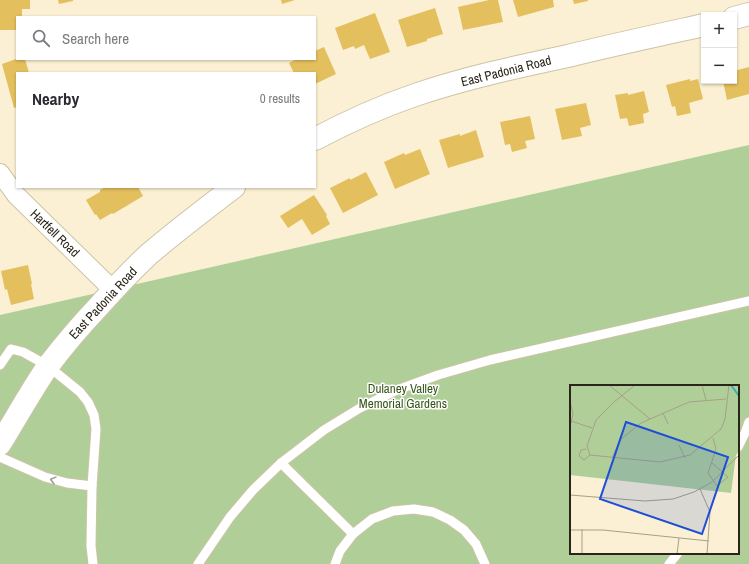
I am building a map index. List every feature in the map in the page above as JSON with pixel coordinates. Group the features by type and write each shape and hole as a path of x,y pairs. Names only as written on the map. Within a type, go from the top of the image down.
{"street":[{"path":"737,17 749,14"},
{"name":"East Padonia Road","path":"316,138 346,123 385,106 445,86 499,71 701,26"},
{"name":"Hartfell Road","path":"0,173 16,196 114,290"},
{"name":"East Padonia Road","path":"0,444 48,366 70,338 114,290 148,256 177,230 233,188"}],"lane":[{"path":"198,564 230,517 253,490 281,463 324,430 360,408 397,390 438,375 490,360 749,301"},
{"path":"0,365 11,349 23,352 48,366 80,392 88,402 94,415 96,430 92,486 91,546 93,564"},
{"path":"739,445 746,433 749,422"},
{"path":"0,457 45,477 67,483 92,486"},
{"path":"281,463 353,534"},
{"path":"335,564 340,551 353,534 372,519 393,511 414,509 433,512 450,520 464,530 476,544 485,564"},
{"path":"669,564 677,554"}],"green space":[{"name":"Dulaney Valley Memorial Gardens","path":"749,145 749,564 0,564 0,315"}],"building":[{"path":"0,0 30,0 30,9 22,9 22,16 16,16 16,30 0,30"},
{"path":"58,0 73,0 73,1 59,4"},
{"path":"281,0 295,0 282,4"},
{"path":"489,0 498,0 503,22 463,30 458,7"},
{"path":"513,0 553,0 554,7 518,17"},
{"path":"573,0 588,0 588,1 574,4"},
{"path":"435,8 443,34 407,47 398,20"},
{"path":"375,13 390,52 370,59 364,45 355,49 354,46 343,50 335,28"},
{"path":"324,47 336,74 316,84 316,72 294,72 289,63 295,60 316,60 316,51"},
{"path":"16,59 25,60 29,72 16,72 16,107 14,108 2,64"},
{"path":"749,67 749,94 727,100 724,84 737,84 737,70"},
{"path":"690,79 690,81 698,79 703,99 689,103 691,113 677,116 675,106 672,107 666,85"},
{"path":"644,91 649,112 643,114 644,123 629,126 627,118 620,119 615,95 628,93 628,95"},
{"path":"586,103 591,125 580,128 582,136 562,140 555,109"},
{"path":"530,116 535,139 525,141 527,148 512,152 510,144 505,145 500,122"},
{"path":"476,130 484,157 448,168 439,140 460,134 460,136"},
{"path":"420,149 430,174 395,189 384,162 404,153 405,155"},
{"path":"366,172 378,195 343,213 330,188"},
{"path":"103,188 139,188 143,196 100,220 96,214 95,215 86,200 100,192 100,190"},
{"path":"314,195 327,215 326,216 330,224 312,235 302,219 288,228 280,216"},
{"path":"28,265 34,299 11,305 7,289 5,290 1,271"}]}
